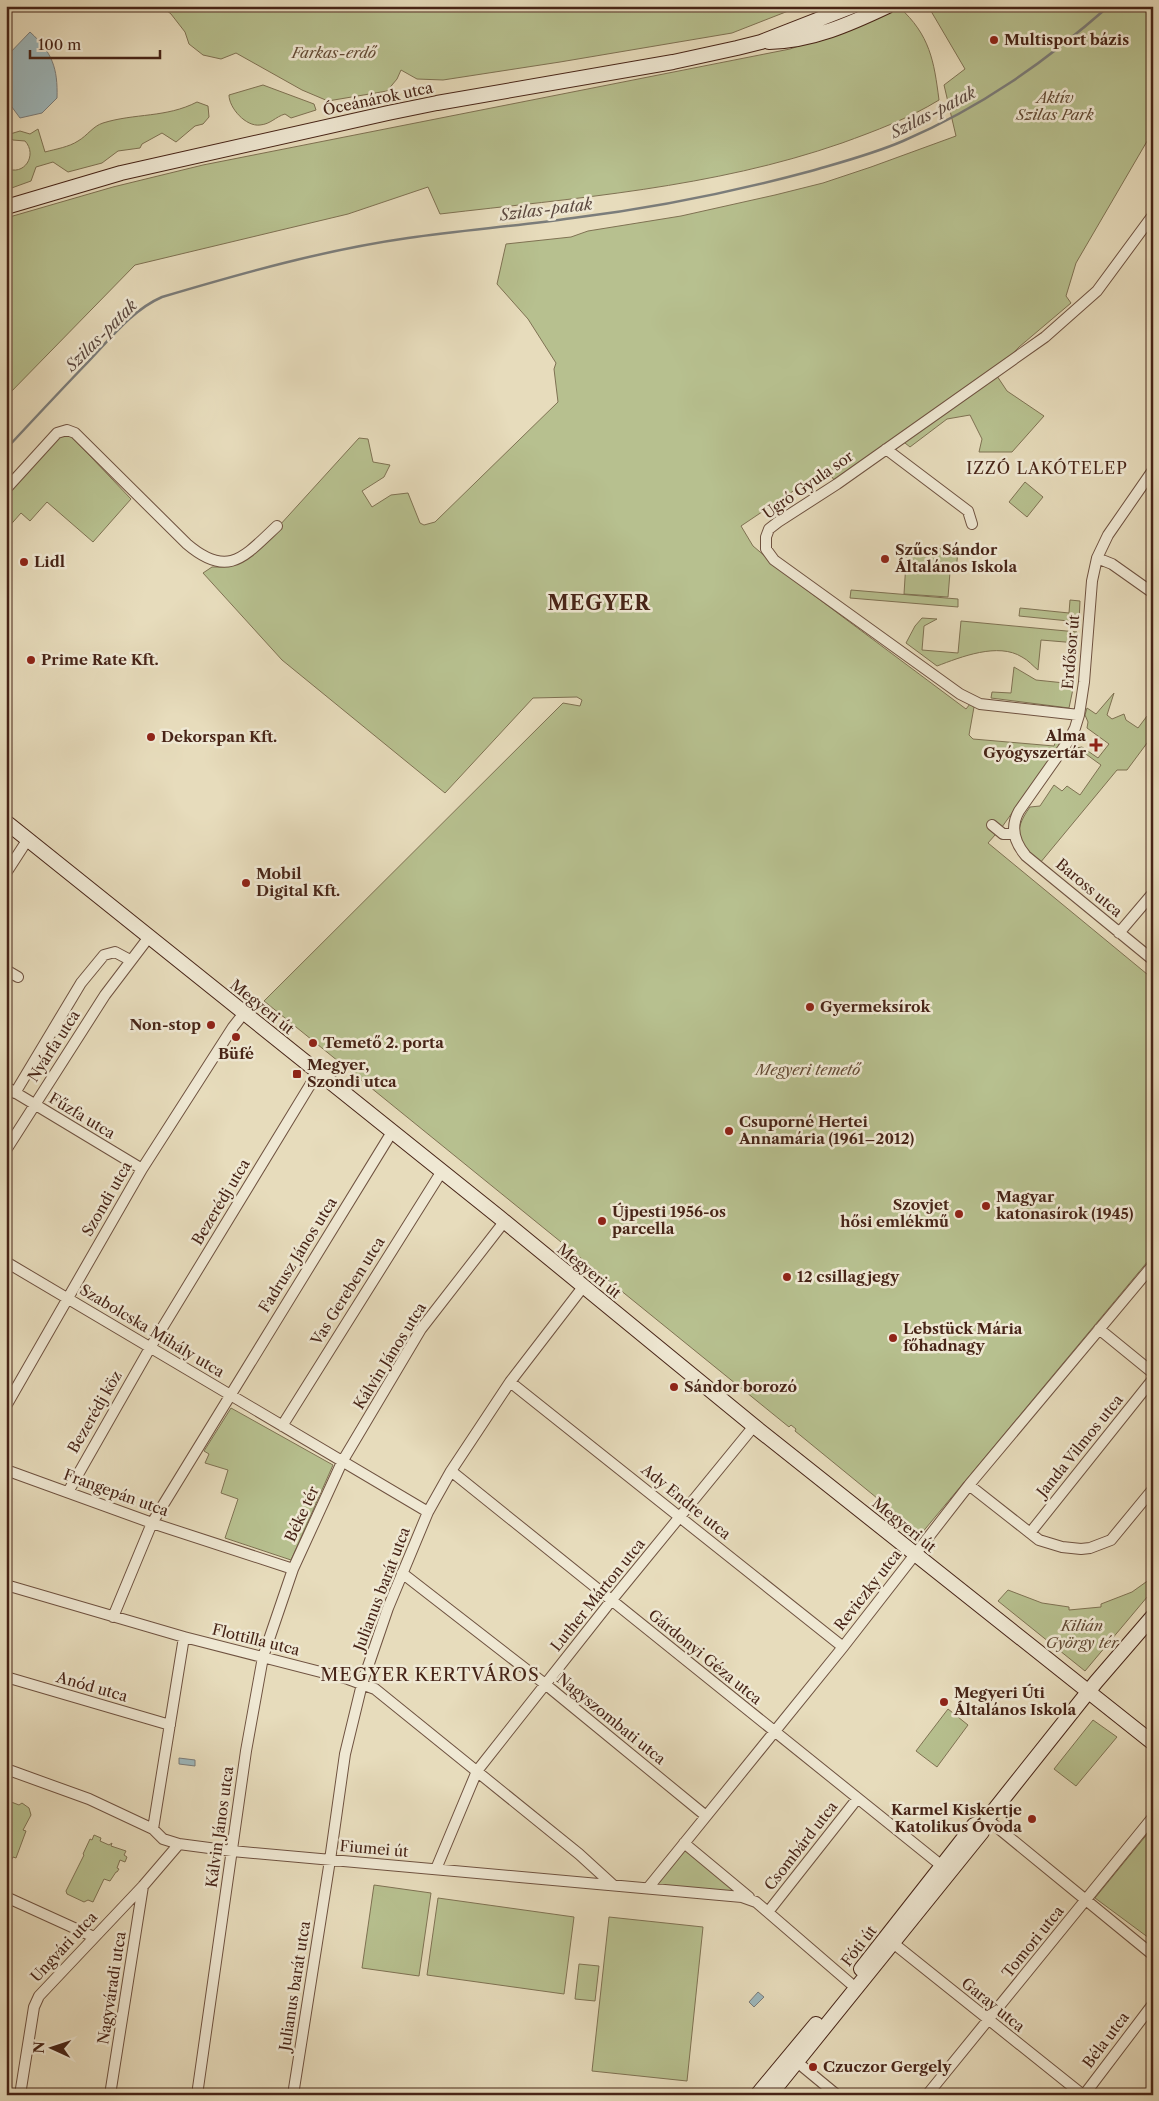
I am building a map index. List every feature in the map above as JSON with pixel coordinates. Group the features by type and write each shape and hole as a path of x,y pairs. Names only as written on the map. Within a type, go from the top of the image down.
{"street":[{"name":"Óceánárok utca","path":"761,42 808,38 888,6"},
{"name":"Óceánárok utca","path":"6,207 121,173 388,113 673,62 761,42 850,7"},
{"name":"Ugró Gyula sor","path":"1079,715 980,704 960,694 774,560 766,549 766,537 768,529 1045,337 1097,291 1153,214"},
{"path":"6,489 57,433 67,430 75,433 187,544 206,559 224,563 238,559 277,526"},
{"path":"886,449 968,511 972,524"},
{"name":"Erdősor út","path":"1014,834 1019,811 1069,740 1079,715 1092,581 1097,558 1108,535 1153,470"},
{"path":"1097,558 1112,564 1153,593"},
{"name":"Megyeri út","path":"6,822 504,1222 754,1426 1153,1744"},
{"path":"992,825 1003,834 1014,834"},
{"name":"Baross utca","path":"1014,834 1017,846 1026,856 1153,960"},
{"path":"6,873 28,839"},
{"path":"1119,933 1153,893"},
{"name":"Nyárfa utca","path":"6,1150 105,995 149,937"},
{"name":"Nyárfa utca","path":"10,1090 81,983 104,955 115,952 130,960"},
{"path":"6,970 18,976"},
{"name":"Szondi utca","path":"6,1406 66,1298 142,1169 233,1027 244,1013"},
{"name":"Bezerédj utca","path":"150,1348 318,1072"},
{"name":"Fűzfa utca","path":"10,1090 142,1169"},
{"name":"Fadrusz János utca","path":"229,1395 392,1132"},
{"name":"Vas Gereben utca","path":"282,1426 442,1172"},
{"name":"Kálvin János utca","path":"342,1462 421,1329 504,1222"},
{"name":"Szabolcska Mihály utca","path":"6,1262 282,1426"},
{"name":"Reviczky utca","path":"648,1888 842,1648 969,1485 1153,1264"},
{"name":"Julianus barát utca","path":"292,2095 345,1754 362,1684 402,1573 428,1512 451,1471 510,1382 583,1287"},
{"path":"1099,1329 1153,1373"},
{"name":"Bezerédj köz","path":"68,1492 150,1348"},
{"name":"Janda Vilmos utca","path":"1030,1532 1153,1379"},
{"name":"Ady Endre utca","path":"510,1382 681,1517 842,1648"},
{"path":"113,1617 152,1523 229,1395"},
{"path":"282,1426 428,1512"},
{"name":"Luther Márton utca","path":"436,1869 477,1771 754,1426"},
{"name":"Béke tér","path":"293,1569 342,1462"},
{"name":"Frangepán utca","path":"6,1470 152,1523 293,1569"},
{"name":"Gárdonyi Géza utca","path":"451,1471 942,1866"},
{"path":"969,1485 1030,1532 1050,1544 1071,1549 1090,1548 1112,1540 1153,1489"},
{"name":"Kálvin János utca","path":"197,2095 246,1751 262,1657 293,1569"},
{"name":"Nagyszombati utca","path":"402,1573 545,1684 706,1816"},
{"name":"Flottilla utca","path":"6,1585 113,1617 375,1689 590,1863 613,1886"},
{"name":"Fóti út","path":"770,2095 793,2058 850,1983 982,1832 987,1819 1151,1615"},
{"path":"153,1829 184,1637"},
{"name":"Anód utca","path":"6,1677 170,1725"},
{"name":"Fiumei út","path":"6,1769 89,1799 153,1829 163,1839 179,1844 232,1851 613,1886 733,1895 756,1902"},
{"name":"Csombárd utca","path":"768,1912 857,1798"},
{"name":"Tomori utca","path":"927,2095 1153,1817"},
{"path":"987,1819 1153,1955"},
{"name":"Fóti út","path":"757,2095 793,2058 889,1940 974,1825 987,1819"},
{"name":"Fiumei út","path":"684,1843 850,1983"},
{"name":"Ungvári utca","path":"20,2095 36,2000 143,1886 179,1844"},
{"name":"Nagyváradi utca","path":"110,2095 143,1886"},
{"path":"6,1897 94,1937"},
{"name":"Garay utca","path":"889,1940 1083,2095"},
{"name":"Béla utca","path":"1083,2095 1153,2004"},
{"path":"793,2058 837,2095"}],"green space":[{"name":"Farkas-erdő","path":"161,6 801,6 732,33 560,62 443,80 417,79 401,70 397,79 387,91 328,101 302,90 236,53 221,59 203,55 189,44 185,32 171,14"},
{"path":"928,6 1153,6 1153,131 1076,263 1066,296 1071,303 1019,347 995,373 1007,391 1044,416 1012,452 979,452 982,439 970,415 947,419 910,447 900,439 837,484 826,469 741,526 753,546 792,579 966,709 970,704 974,707 969,735 973,739 1054,746 1056,740 1059,743 1059,747 1002,827 988,843 1153,979 1153,1255 921,1534 795,1431 796,1429 791,1425 789,1427 264,1001 563,703 580,706 582,700 577,697 533,698 445,793 282,660 203,573 212,567 238,563 259,548 359,438 368,439 373,462 390,465 384,477 362,491 372,507 391,495 408,493 420,523 424,525 435,522 558,402 554,369 556,363 528,319 497,284 506,244 571,237 588,231 681,216 775,195 823,183 956,136 944,85 965,69"},
{"path":"899,7 918,28 929,49 939,100 892,124 842,143 744,171 694,181 593,196 440,214 428,187 348,214 135,265 6,397 6,218 113,187 203,165 790,49 834,34"},
{"path":"263,85 314,104 316,110 291,118 285,114 260,125 249,123 235,111 229,95"},
{"path":"197,102 208,106 209,117 203,124 195,126 176,142 162,133 142,144 140,148 118,151 102,163 68,172 53,162 36,167 31,181 6,190 6,168 18,170 23,167 27,163 30,152 25,141 13,140 9,137 10,134 20,131 30,134 38,129 45,152 74,143 96,126 103,123 174,111"},
{"path":"60,436 72,437 131,499 93,542 47,502 30,521 21,513 6,530 6,495"},
{"path":"1025,482 1043,497 1027,517 1009,502"},
{"path":"907,546 958,550 956,572 950,572 948,597 904,594"},
{"path":"851,590 958,599 958,607 850,598"},
{"path":"1070,600 1080,601 1079,622 1019,616 1020,608 1069,613"},
{"path":"922,618 937,619 924,626 922,650 958,653 961,621 1077,632 1077,643 1041,640 1038,670 1022,657 1002,651 979,652 937,666 906,643 915,626"},
{"path":"1014,667 1036,680 1074,684 1069,708 991,698 992,692 1011,693"},
{"path":"1114,693 1107,715 1112,719 1124,714 1126,720 1138,728 1147,716 1152,719 1153,735 1127,770 1117,770 1040,863 1027,849 1020,837 1019,831 1024,816 1030,807 1040,806 1054,785 1062,791 1067,786 1080,795 1101,765 1083,752 1078,759 1074,757 1075,748 1082,747 1098,758 1109,744 1087,728 1088,722 1085,715 1087,708 1096,714"},
{"path":"231,1408 333,1465 291,1560 225,1538 238,1499 221,1493 228,1470 205,1463 209,1454 204,1451"},
{"name":"Kilián György tér","path":"1153,1577 1153,1590 1085,1671 998,1601 1008,1590 1042,1603 1069,1607 1069,1610 1101,1607 1101,1604 1132,1592"},
{"path":"948,1709 968,1725 937,1767 916,1751"},
{"path":"1093,1720 1117,1737 1076,1786 1054,1769"},
{"path":"6,1800 19,1805 22,1803 29,1808 31,1815 23,1830 26,1831 16,1858 13,1857 6,1869"},
{"path":"1153,1827 1153,1941 1095,1898"},
{"path":"94,1835 101,1838 100,1841 109,1845 112,1843 111,1846 126,1851 124,1855 127,1857 125,1862 120,1860 117,1868 119,1869 110,1881 104,1879 93,1902 88,1900 84,1902 67,1894 66,1891 90,1839 92,1840"},
{"path":"684,1843 735,1885 733,1895 648,1888"},
{"path":"374,1885 431,1893 419,1976 362,1968"},
{"path":"438,1898 574,1917 564,1994 427,1975"},
{"path":"609,1917 703,1927 687,2081 592,2071"},
{"path":"579,1964 599,1966 595,2001 575,1999"}],"water":[{"path":"30,32 38,39 52,61 55,69 57,98 42,113 20,118 6,99 6,57"},
{"path":"179,1758 195,1760 195,1766 179,1764"},
{"path":"758,1992 764,1997 754,2007 749,2002"}],"waterway":[{"name":"Szilas-patak","path":"6,449 131,317 162,297 253,271 346,249 408,238 552,221 693,199 811,171 857,157 892,146 932,128 986,98 1037,64 1109,6"}],"place":[{"name":"Multisport bázis","path":"994,40"},
{"name":"Szűcs Sándor Általános Iskola","path":"885,559"},
{"name":"Lidl","path":"24,562"},
{"name":"Prime Rate Kft.","path":"31,660"},
{"name":"Dekorspan Kft.","path":"151,737"},
{"name":"Alma Gyógyszertár","path":"1096,745"},
{"name":"Mobil Digital Kft.","path":"246,883"},
{"name":"Gyermeksírok","path":"810,1007"},
{"name":"Non-stop","path":"211,1025"},
{"name":"Büfé","path":"236,1037"},
{"name":"Temető 2. porta","path":"313,1043"},
{"name":"Megyer, Szondi utca","path":"297,1074"},
{"name":"Csuporné Hertei Annamária (1961–2012)","path":"729,1131"},
{"name":"Magyar katonasírok (1945)","path":"986,1206"},
{"name":"Szovjet hősi emlékmű","path":"959,1214"},
{"name":"Újpesti 1956-os parcella","path":"602,1221"},
{"name":"12 csillagjegy","path":"787,1277"},
{"name":"Lebstück Mária főhadnagy","path":"893,1338"},
{"name":"Sándor borozó","path":"674,1387"},
{"name":"Megyeri Úti Általános Iskola","path":"944,1702"},
{"name":"Karmel Kiskertje Katolikus Óvoda","path":"1032,1819"},
{"name":"Czuczor Gergely","path":"813,2067"}],"district":[{"name":"IZZÓ LAKÓTELEP","path":"1047,468"},
{"name":"MEGYER","path":"599,603"},
{"name":"MEGYER KERTVÁROS","path":"430,1675"}],"park label":[{"name":"Aktív Szilas Park","path":"1055,106"},
{"name":"Megyeri temető","path":"808,1070"}]}
